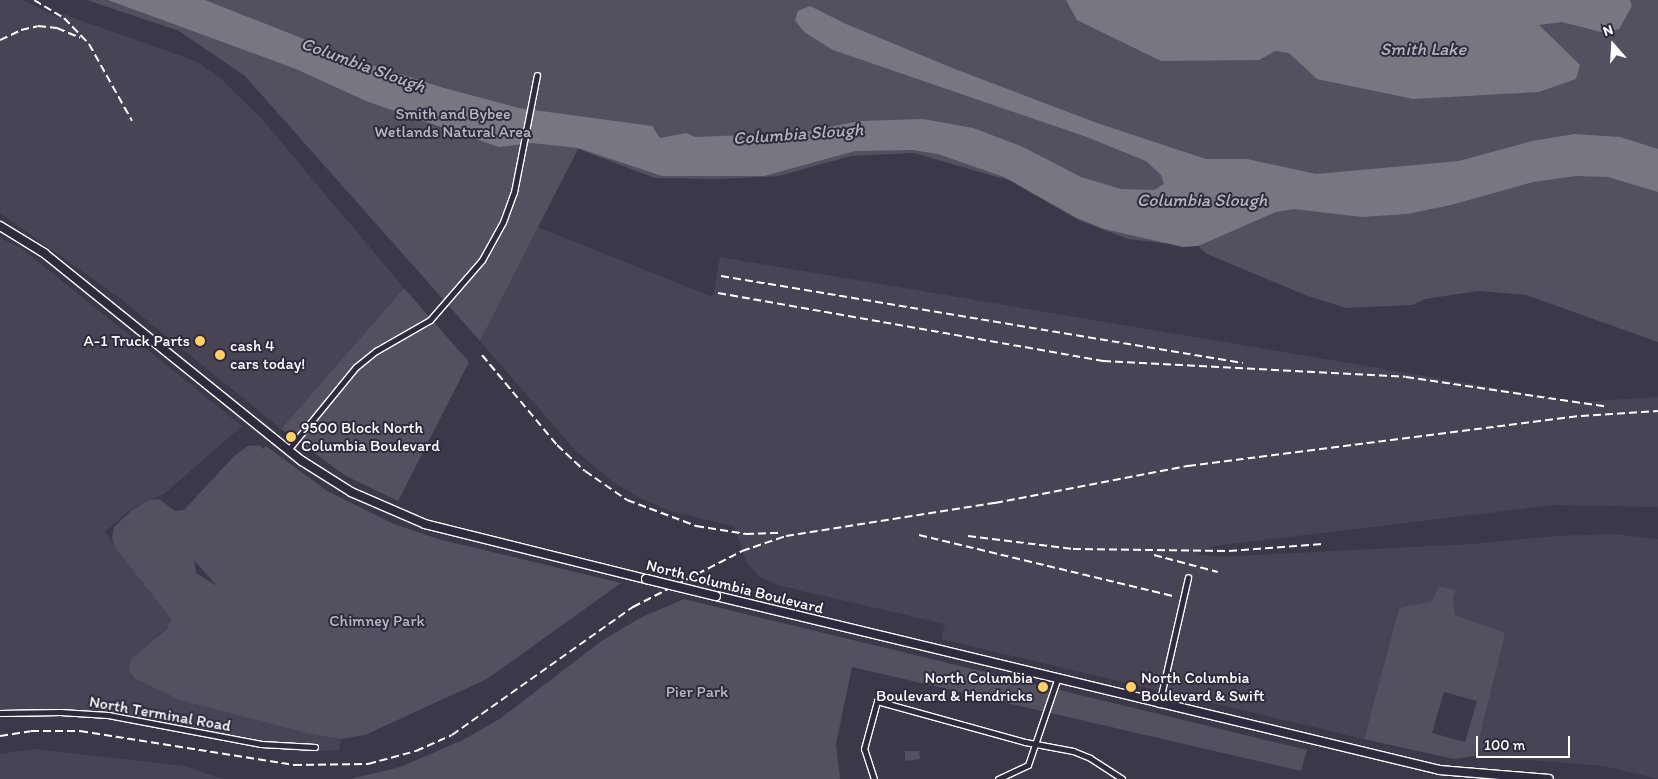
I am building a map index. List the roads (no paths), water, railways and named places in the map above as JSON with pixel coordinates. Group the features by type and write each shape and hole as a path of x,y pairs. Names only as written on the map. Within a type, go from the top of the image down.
{"main road":[{"name":"North Columbia Boulevard","path":"0,226 44,252 288,450 351,492 408,518 646,579 1057,680 1440,770 1549,779"}],"street":[{"path":"288,450 356,367 376,351 430,320 458,291 498,232 518,173 536,75"},
{"path":"1158,704 1188,578"},
{"path":"998,779 1028,765 1057,680"},
{"path":"874,779 864,748 877,701 1090,758 1122,779"},
{"name":"North Terminal Road","path":"0,714 60,712 108,715 260,744 315,747"}],"water":[{"name":"Columbia Slough","path":"108,0 205,0 362,62 444,88 519,108 652,126 660,138 686,133 695,137 798,133 860,121 923,119 973,128 1023,147 1081,177 1121,189 1154,190 1164,184 1161,175 1146,161 1084,136 833,50 804,32 795,20 798,11 810,6 846,24 955,69 1097,123 1206,159 1247,159 1316,174 1459,161 1532,141 1575,134 1620,137 1658,149 1658,192 1608,177 1576,176 1533,182 1451,205 1407,214 1362,217 1294,209 1276,212 1198,246 1183,247 1104,229 1077,218 1004,177 938,154 913,150 855,151 764,176 662,176 578,148 531,143 499,147 366,101 296,69"},
{"name":"Smith Lake","path":"1066,0 1630,0 1632,6 1619,29 1605,33 1562,22 1539,25 1580,65 1576,79 1539,92 1413,99 1317,79 1289,53 1275,51 1259,60 1161,61 1077,20"}],"railway":[{"path":"34,0 64,18 89,44 132,121"},
{"path":"0,40 21,30 38,26 57,28 80,38"},
{"path":"721,276 1243,363"},
{"path":"718,293 1103,361 1406,377 1608,407"},
{"path":"482,355 557,445 585,471 627,500 696,526 746,534 782,533"},
{"path":"0,736 31,731 80,731 294,765 368,764 416,751 452,735 633,607 742,551 786,536 995,503 1188,466 1581,416 1658,411"},
{"path":"919,535 1173,596"},
{"path":"968,536 1073,549 1229,551 1323,544"},
{"path":"1154,555 1218,572"}],"place":[{"name":"A-1 Truck Parts","path":"200,341"},
{"name":"cash 4 cars today!","path":"220,355"},
{"name":"9500 Block North Columbia Boulevard","path":"291,437"},
{"name":"North Columbia Boulevard & Hendricks","path":"1043,687"},
{"name":"North Columbia Boulevard & Swift","path":"1131,687"}],"park label":[{"name":"Smith and Bybee Wetlands Natural Area","path":"453,123"},
{"name":"Chimney Park","path":"377,621"},
{"name":"Pier Park","path":"697,692"}]}
